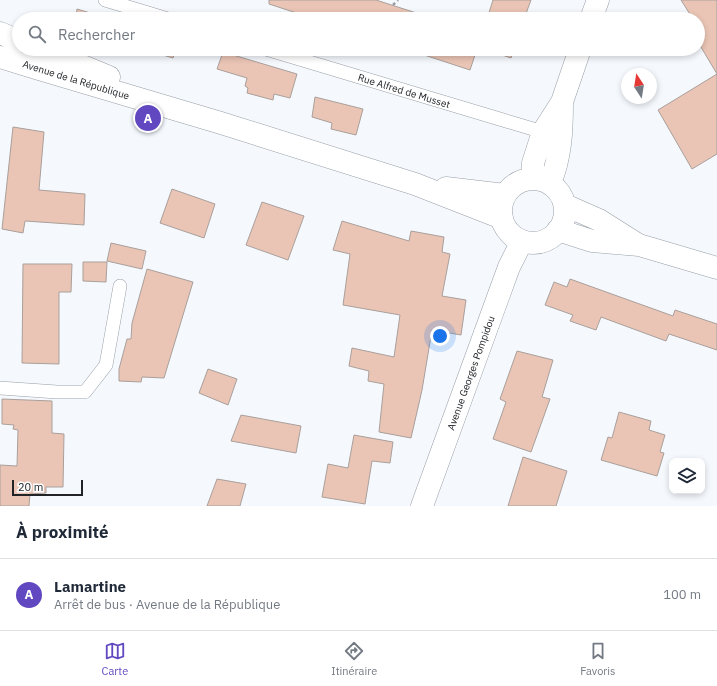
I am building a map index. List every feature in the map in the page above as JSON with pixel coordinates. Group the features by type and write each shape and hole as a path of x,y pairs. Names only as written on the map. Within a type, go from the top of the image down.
{"main road":[{"path":"594,12 598,0"},
{"path":"0,33 12,38"},
{"name":"Avenue de la République","path":"58,56 221,123"},
{"path":"562,102 562,132 556,169 542,181 518,182 509,189 501,206 502,218 508,231 522,241 533,243 542,242 552,237 564,221 565,205 561,195 542,181 533,163 543,132 562,102 578,56"},
{"name":"Avenue de la République","path":"0,57 221,123 415,184 502,218"},
{"name":"Avenue de la République","path":"415,184 505,195"},
{"path":"565,205 599,220 639,245"},
{"path":"558,230 592,241 639,245 717,268"},
{"name":"Avenue Georges Pompidou","path":"422,506 509,267 522,241"}],"lane":[{"path":"105,0 145,12"},
{"name":"Rue Alfred de Musset","path":"289,56 543,132"},
{"path":"0,388 57,392 85,392 106,365 120,286"}],"path":[{"path":"393,5 398,0"}],"building":[{"path":"269,0 376,0 413,12 294,12 269,4"},
{"path":"493,0 531,0 527,12 489,12"},
{"path":"681,0 717,0 717,74 705,54 705,12 689,12"},
{"path":"77,9 87,12 77,12"},
{"path":"222,56 236,56 297,74 290,98 274,94 273,100 247,93 248,88 245,86 247,78 217,69"},
{"path":"427,56 475,56 470,70"},
{"path":"717,74 717,154 692,169 658,110"},
{"path":"315,97 363,109 356,135 331,129 332,123 312,117"},
{"path":"13,127 44,132 39,190 85,194 84,225 25,221 23,233 2,229"},
{"path":"172,189 215,204 204,238 160,223"},
{"path":"262,202 304,216 288,260 246,245"},
{"path":"342,221 409,241 411,231 444,237 442,252 450,254 442,296 466,300 461,335 432,330 422,390 411,438 379,432 384,384 368,381 369,371 349,366 352,348 394,357 400,315 343,305 350,254 333,250"},
{"path":"111,243 146,251 142,269 107,261"},
{"path":"83,262 107,262 106,282 83,281"},
{"path":"23,264 72,264 71,292 59,292 59,364 22,363"},
{"path":"147,269 193,282 164,378 142,377 141,382 119,381 119,369 127,339 131,339 132,323"},
{"path":"570,279 673,316 675,310 717,324 717,350 669,334 666,341 601,317 596,330 570,321 573,315 545,305 554,282 567,287"},
{"path":"517,351 553,360 542,397 550,399 531,452 493,439 506,402 500,399"},
{"path":"208,369 237,379 228,405 199,393"},
{"path":"2,399 52,401 52,433 64,434 63,487 46,487 46,493 30,494 29,506 0,506 0,465 17,466 18,430 13,429 14,425 2,424"},
{"path":"619,412 651,421 649,430 665,435 660,452 664,453 657,476 601,460 608,437 612,438"},
{"path":"241,415 301,426 296,453 231,441"},
{"path":"354,435 393,442 390,463 372,461 365,504 322,497 328,464 348,468"},
{"path":"523,457 567,471 556,506 508,506"},
{"path":"217,479 246,484 240,506 207,506"}],"place":[{"name":"Lamartine","path":"148,118"}]}
